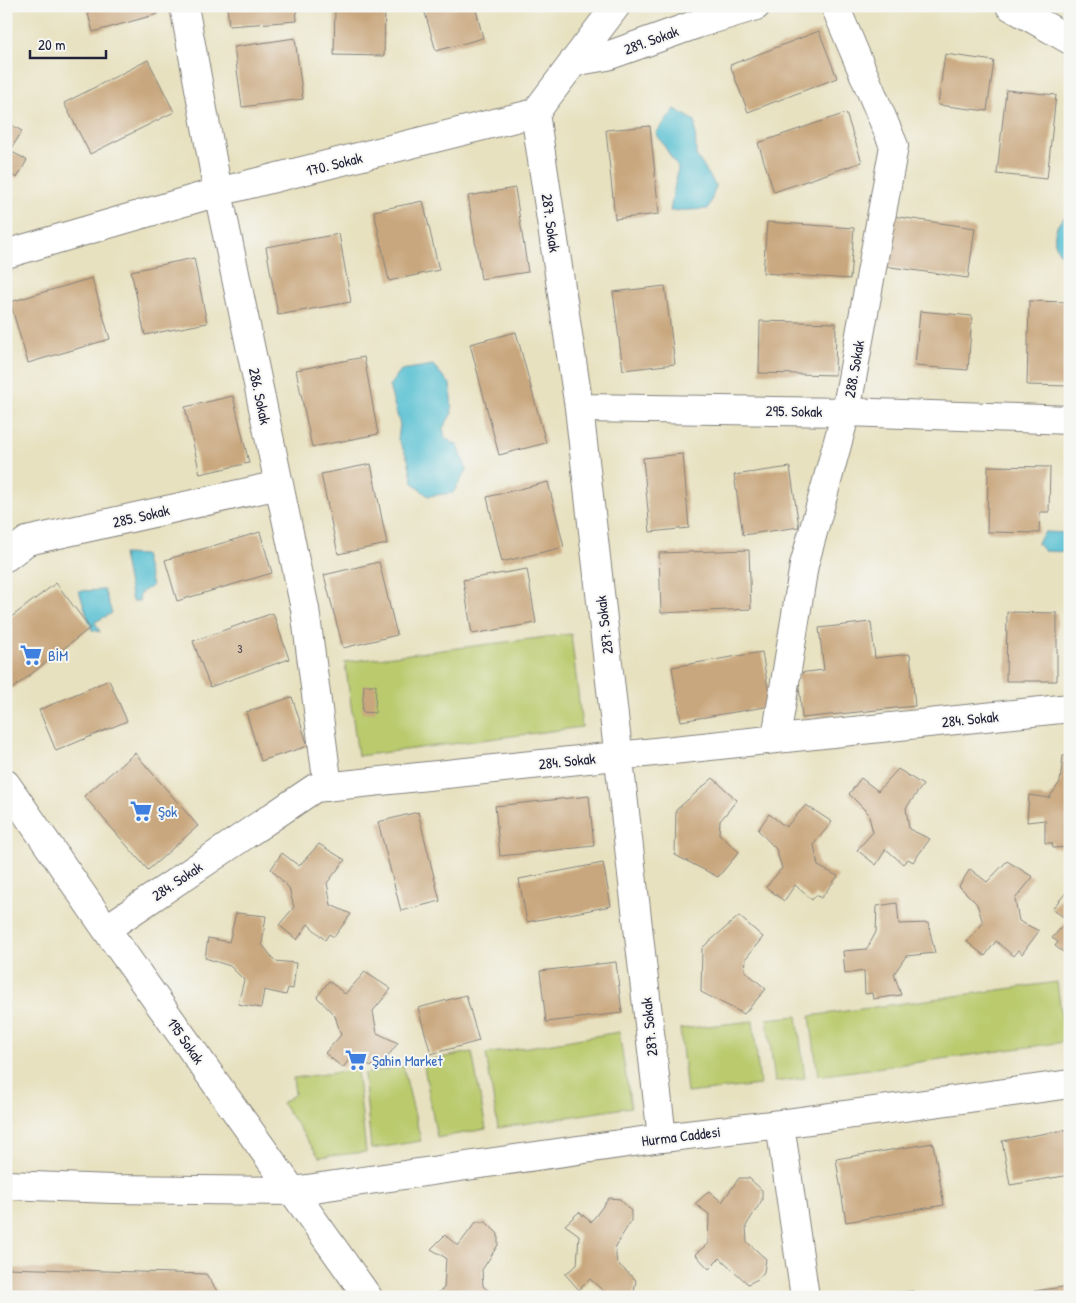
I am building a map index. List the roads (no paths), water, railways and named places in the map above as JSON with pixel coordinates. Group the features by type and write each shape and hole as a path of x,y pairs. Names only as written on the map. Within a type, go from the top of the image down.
{"street":[{"name":"286. Sokak","path":"184,6 218,192 305,609 328,787"},
{"path":"535,113 616,6"},
{"name":"289. Sokak","path":"573,62 607,56 697,24 756,6"},
{"name":"288. Sokak","path":"776,738 804,565 846,412 894,146 835,6"},
{"path":"1010,6 1070,40"},
{"name":"170. Sokak","path":"6,254 218,192 535,113"},
{"name":"287. Sokak","path":"535,113 579,408 662,1138"},
{"name":"295. Sokak","path":"579,408 846,412 1070,420"},
{"name":"285. Sokak","path":"6,557 27,542 279,485"},
{"name":"284. Sokak","path":"106,929 315,788 1070,708"},
{"name":"195 Sokak","path":"6,784 106,929 368,1297"},
{"name":"Hurma Caddesi","path":"6,1185 112,1190 293,1191 662,1138 780,1124 1070,1084"},
{"path":"780,1124 805,1297"}],"water":[{"path":"675,109 695,121 696,155 716,186 708,209 670,211 678,168 656,133"},
{"path":"1070,214 1070,261 1058,251 1055,245 1055,238 1059,224 1063,218"},
{"path":"433,365 450,384 452,413 443,428 445,438 458,446 467,470 453,493 428,496 413,483 408,459 398,439 400,425 389,386 401,370"},
{"path":"1045,532 1070,533 1070,552 1044,551 1037,543"},
{"path":"123,554 144,555 152,586 140,593 139,601 132,601"},
{"path":"104,590 112,613 95,622 100,632 92,630 79,591"}],"place":[{"name":"BİM","path":"31,655"},
{"name":"Şok","path":"141,811"},
{"name":"Şahin Market","path":"356,1060"}]}
